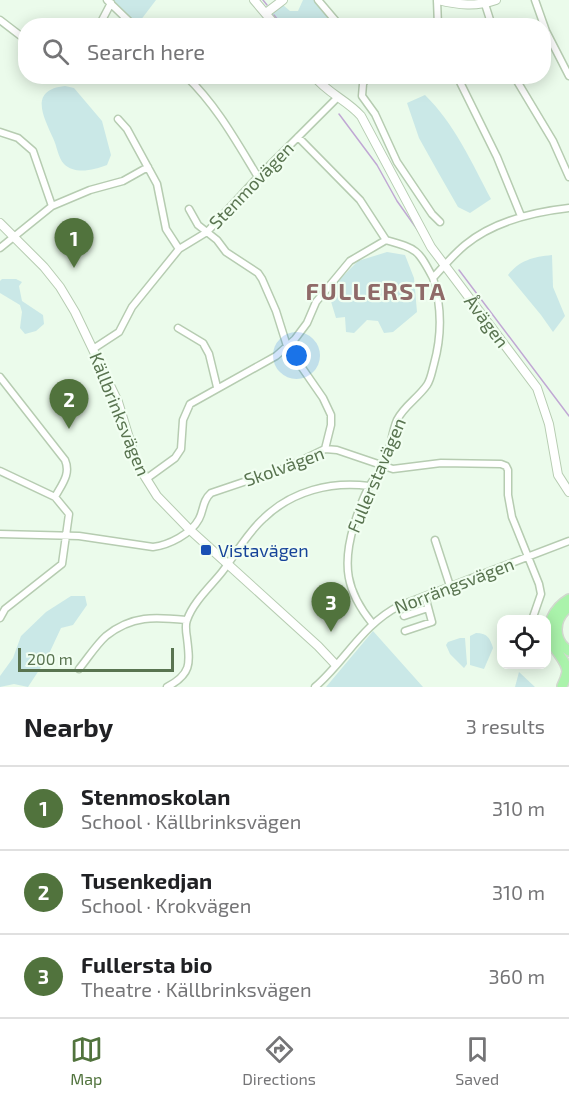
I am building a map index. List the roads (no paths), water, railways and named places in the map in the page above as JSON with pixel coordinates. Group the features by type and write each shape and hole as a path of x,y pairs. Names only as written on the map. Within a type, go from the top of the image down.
{"main road":[{"path":"564,684 567,673 566,665 551,642 549,628 552,614 569,599"},
{"path":"569,607 559,617 556,628 559,640 569,651"}],"street":[{"path":"254,0 270,18"},
{"path":"266,13 284,0"},
{"path":"318,0 333,18"},
{"path":"438,18 438,0 460,5 485,4 496,0"},
{"path":"535,0 541,18"},
{"path":"102,18 109,2 126,18"},
{"path":"485,4 489,18"},
{"path":"0,20 18,34"},
{"path":"551,40 569,76"},
{"path":"194,84 221,116 258,177"},
{"name":"Åvägen","path":"322,84 337,98 352,106 361,116 432,247 537,388 549,424 558,475 569,492"},
{"path":"363,84 362,96 375,114 397,162 432,214 440,222"},
{"path":"461,84 497,157 521,216"},
{"path":"519,84 553,141 569,177"},
{"name":"Stenmovägen","path":"93,349 119,332 132,307 179,249 207,232 337,98"},
{"path":"118,119 127,129 157,184 166,229 179,249"},
{"path":"0,132 18,138 33,152 52,206"},
{"path":"146,479 175,458 182,449 183,420 190,404 276,356 307,323 316,302 350,261 386,240 360,200 298,137"},
{"path":"0,248 52,206 90,190 123,181 148,167"},
{"path":"433,278 475,237 521,216 544,210 569,208"},
{"path":"189,209 198,225 226,252 258,273 276,311 287,346 323,398 331,415 325,449"},
{"name":"Källbrinksvägen","path":"0,223 44,267 60,287 75,312 118,402 132,452 157,496 189,529 335,664"},
{"name":"Fullerstavägen","path":"372,623 361,609 347,574 348,545 369,486 384,466 396,422 402,411 427,385 437,355 440,328 438,295 433,278 418,252 412,247 386,240"},
{"path":"178,328 203,344 209,354 217,387"},
{"path":"0,377 65,460 68,467 67,475 55,497"},
{"name":"Skolvägen","path":"189,529 200,518 203,503 211,493 288,467 325,449 337,450 393,469 470,462 506,466 512,517 528,556"},
{"path":"0,471 55,497 69,514 62,564 6,609 0,618"},
{"path":"167,687 178,681 188,668 186,620 247,536 264,518 304,492 339,484 369,486"},
{"path":"0,534 67,536 153,547 172,543 189,529"},
{"path":"435,540 450,586"},
{"name":"Norrängsvägen","path":"320,685 329,671 372,623 386,612 568,540"},
{"path":"528,556 537,576 541,594 534,615"},
{"path":"405,631 432,622 425,596"},
{"path":"404,616 428,608"},
{"path":"79,669 105,637 126,622 160,618 186,620"}],"waterway":[{"path":"263,0 267,5"},
{"path":"339,114 377,165 397,201 419,232"},
{"path":"459,270 569,416"}],"place":[{"name":"Stenmoskolan","path":"74,268"},
{"name":"Tusenkedjan","path":"69,429"},
{"name":"Vistavägen","path":"206,550"},
{"name":"Fullersta bio","path":"331,632"}],"district":[{"name":"FULLERSTA","path":"376,290"}]}
